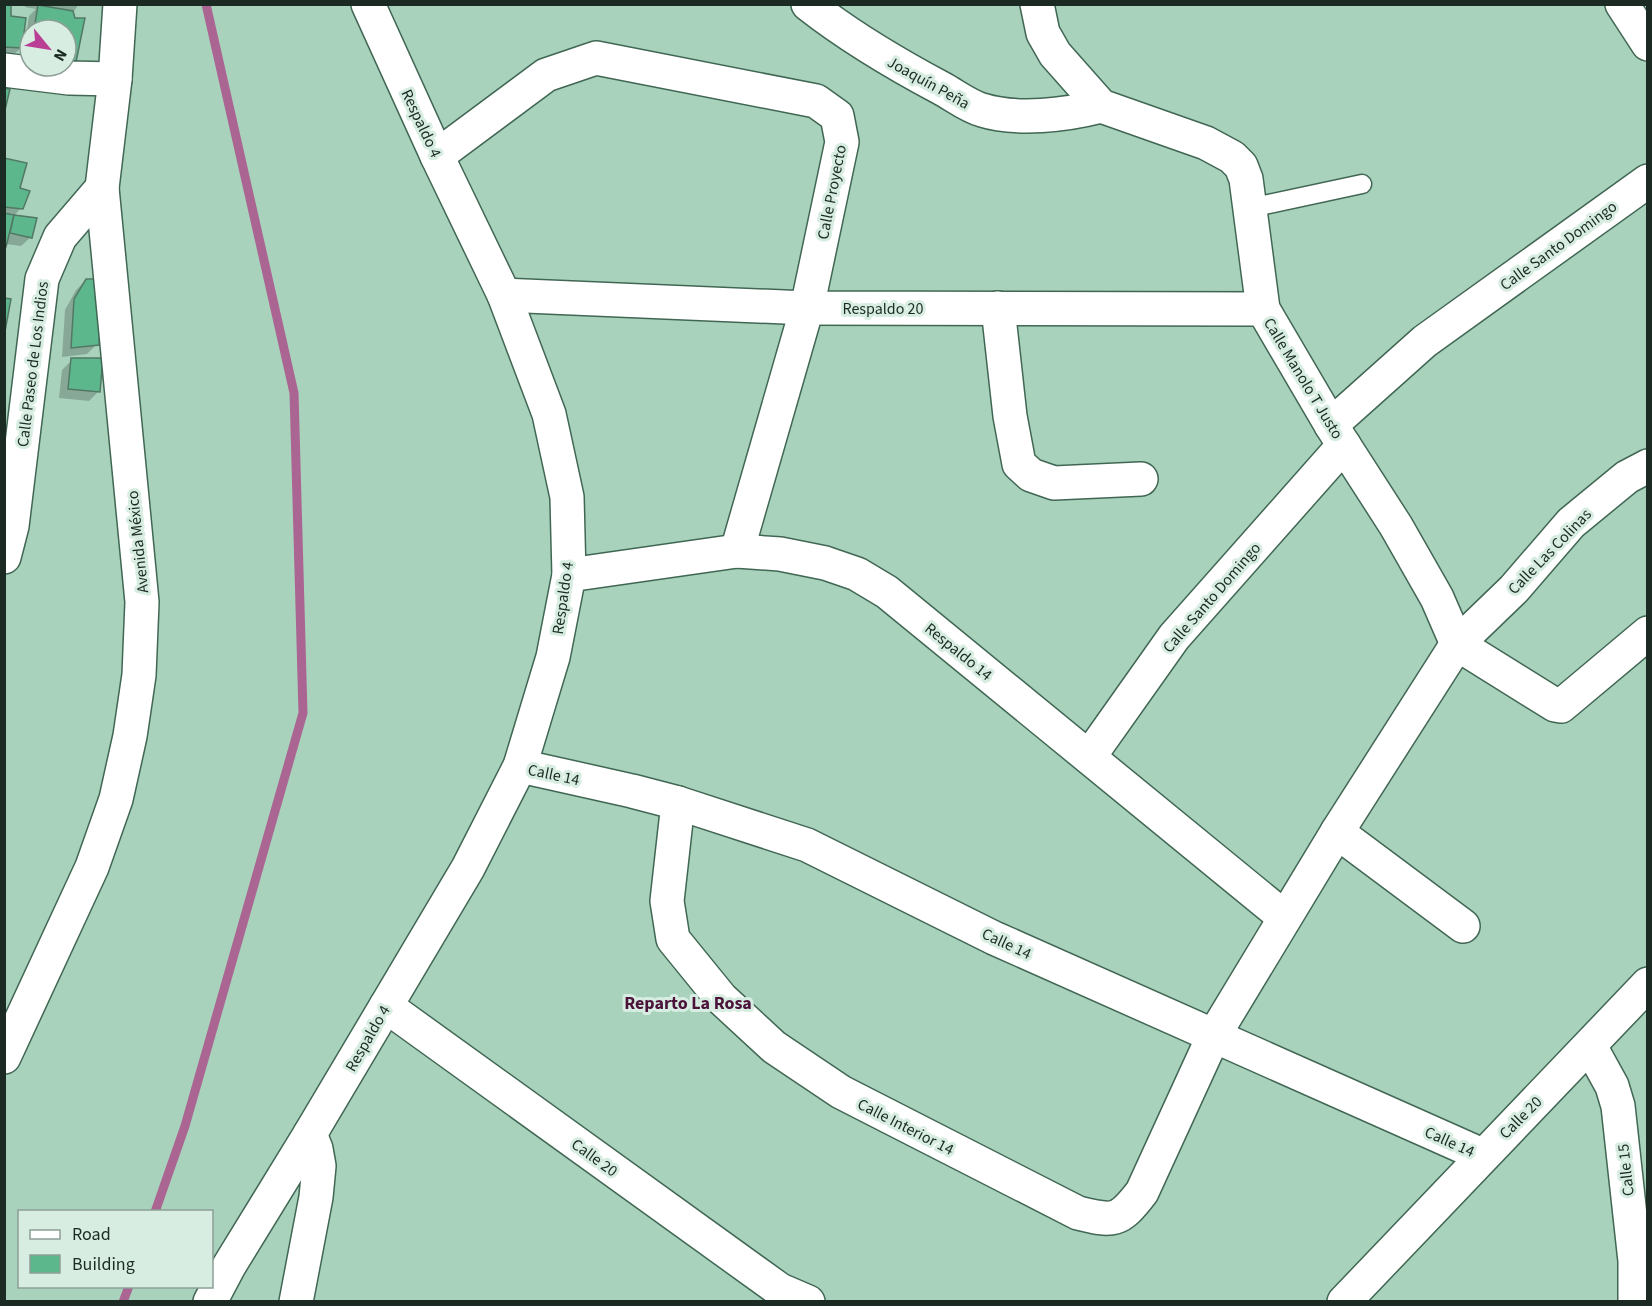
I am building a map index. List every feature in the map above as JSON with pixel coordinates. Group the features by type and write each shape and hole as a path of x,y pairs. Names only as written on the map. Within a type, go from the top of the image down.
{"street":[{"name":"Avenida México","path":"4,1056 92,867 113,809 130,736 139,675 142,602 102,188 115,80 120,4"},
{"name":"Respaldo 4","path":"210,1302 229,1266 468,868 520,766 553,657 569,575 567,497 549,414 504,295 437,156 368,4"},
{"name":"Joaquín Peña","path":"808,4 845,32 889,60 981,110 1013,115 1041,115 1070,114 1101,106"},
{"name":"Calle Manolo T Justo","path":"1037,4 1043,33 1055,54 1101,106 1206,143 1232,157 1241,166 1246,179 1263,309 1337,435 1396,526 1437,598 1457,644"},
{"path":"1622,4 1647,44"},
{"name":"Calle Proyecto","path":"437,156 546,75 596,58 816,101 837,116 843,142 807,308 737,551"},
{"path":"4,70 69,78 115,80"},
{"name":"Calle Santo Domingo","path":"1089,757 1174,637 1337,435 1425,341 1647,182"},
{"name":"Calle Paseo de Los Indios","path":"4,557 12,526 42,279 60,237 102,188"},
{"name":"Respaldo 20","path":"504,295 807,308 1263,309"},
{"path":"998,308 1010,416 1019,464 1031,475 1054,483 1141,479"},
{"name":"Calle Las Colinas","path":"1337,832 1457,644 1514,590 1571,523 1627,477 1647,466"},
{"name":"Respaldo 14","path":"569,575 737,551 780,554 825,563 857,574 887,592 1284,917"},
{"path":"1457,644 1555,705 1561,706 1647,633"},
{"name":"Calle 14","path":"520,766 678,803 807,845 994,938 1482,1155"},
{"name":"Calle Interior 14","path":"678,803 667,901 674,939 721,998 774,1047 841,1092 1078,1213 1104,1219 1126,1214 1142,1192 1213,1037 1337,832"},
{"path":"1337,832 1463,926"},
{"name":"Calle 20","path":"1344,1302 1647,984"},
{"name":"Calle 20","path":"386,1006 788,1298"},
{"name":"Calle 15","path":"1590,1046 1612,1086 1618,1106 1641,1257 1635,1302"},
{"path":"296,1302 316,1197 319,1166 310,1134"}],"lane":[{"path":"1250,208 1362,184"}],"building":[{"path":"4,4 11,4 11,16 26,18 18,18 18,48 4,47"},
{"path":"38,5 73,11 75,18 36,18"},
{"path":"78,18 85,18 78,52"},
{"path":"4,88 10,89 4,114"},
{"path":"4,158 27,163 20,188 30,191 23,209 4,207"},
{"path":"4,213 14,215 6,247 4,247"},
{"path":"14,215 37,218 32,238 10,233"},
{"path":"86,279 102,279 99,345 71,348 74,299"},
{"path":"4,298 11,299 4,337"},
{"path":"71,358 103,358 100,392 68,389"}],"waterway":[{"path":"156,1210 185,1126 303,713 294,393 206,4"},
{"path":"123,1302 128,1288"}],"district":[{"name":"Reparto La Rosa","path":"688,1003"}]}
